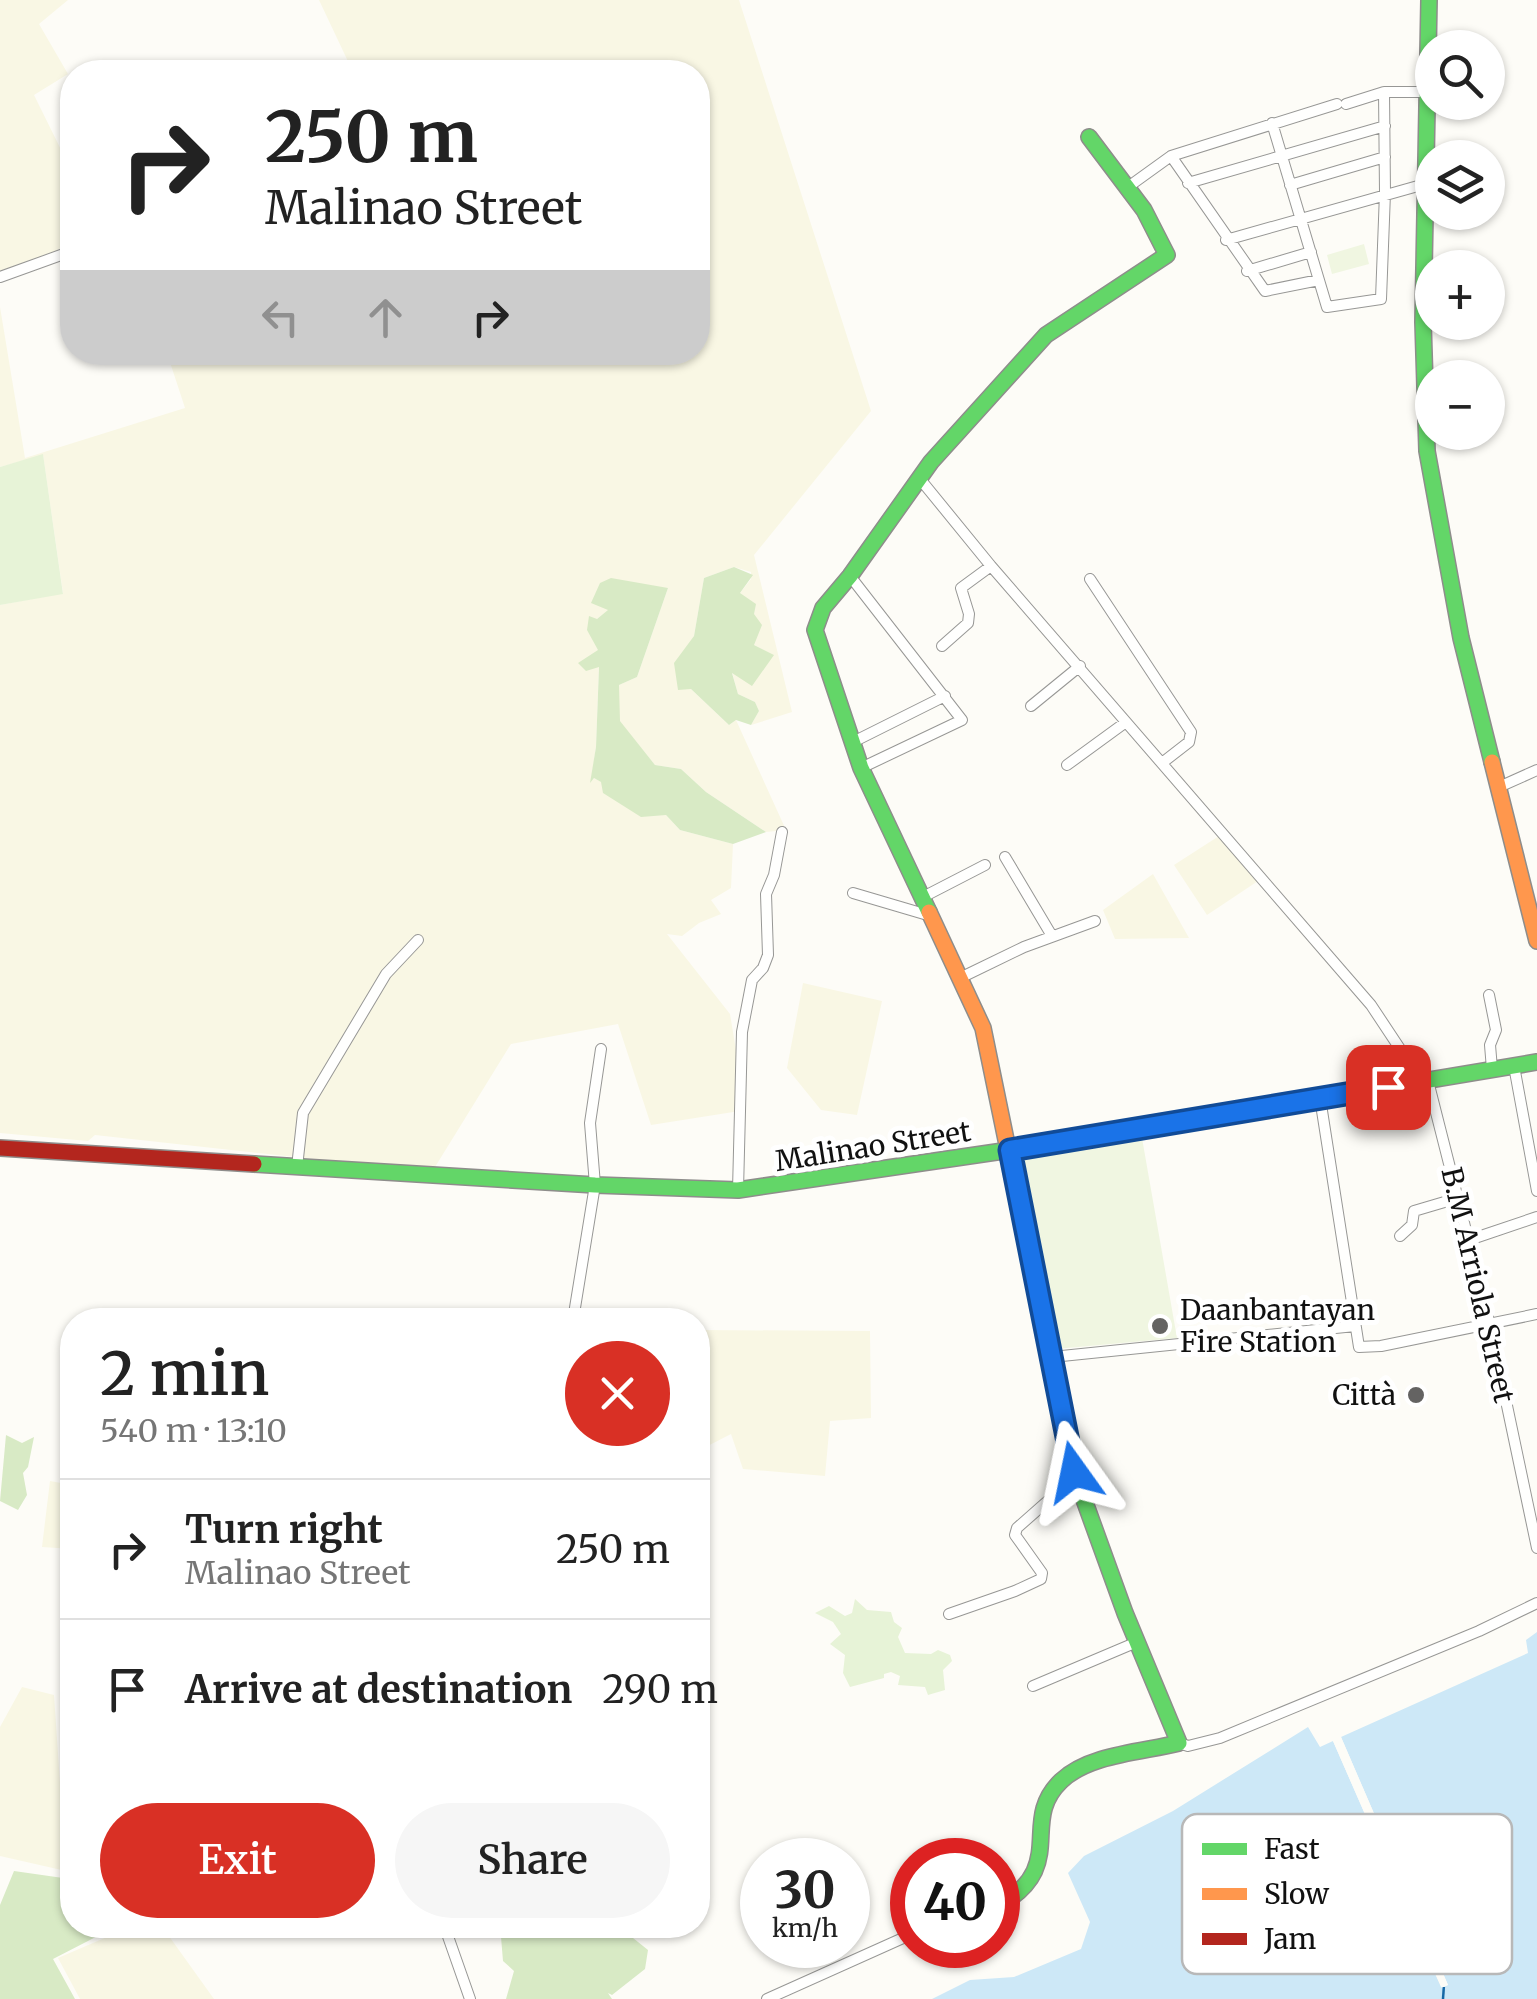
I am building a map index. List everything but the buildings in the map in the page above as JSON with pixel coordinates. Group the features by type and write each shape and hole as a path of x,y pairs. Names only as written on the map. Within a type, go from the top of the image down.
{"street":[{"path":"1429,30 1430,0"},
{"path":"1128,187 1171,156 1384,92 1415,92"},
{"path":"1272,124 1327,308 1380,300 1386,192 1384,92"},
{"path":"1188,182 1385,126"},
{"path":"1089,137 1128,187 1164,243 1167,255 1046,335 920,479 823,608 816,623 817,639 861,768 983,1028 1076,1476 1179,1743"},
{"path":"1171,156 1264,292 1319,280"},
{"path":"1290,185 1385,157"},
{"path":"1226,240 1415,186"},
{"path":"1425,230 1427,452 1460,638 1537,941"},
{"path":"1247,270 1311,252"},
{"path":"0,277 60,255"},
{"name":"B.M Arriola Street","path":"920,479 1370,1004 1425,1082 1490,1325 1537,1548"},
{"path":"942,646 968,624 961,588 991,566"},
{"path":"850,576 962,720 861,768"},
{"path":"1090,579 1191,732 1188,742 1162,764"},
{"path":"1031,706 1080,666"},
{"path":"852,742 944,696"},
{"path":"1067,765 1126,722"},
{"path":"1499,788 1537,770"},
{"path":"738,1190 742,1032 752,980 763,968 768,954 766,894 782,832"},
{"path":"1005,857 1052,936"},
{"path":"923,897 986,865"},
{"path":"853,893 932,916"},
{"path":"960,978 1095,921"},
{"path":"296,1168 303,1113 386,974 418,940"},
{"path":"1489,995 1496,1030 1490,1046 1492,1069"},
{"path":"575,1308 595,1185 590,1123 601,1049"},
{"name":"Malinao Street","path":"0,1148 296,1168 738,1190 1010,1150 1537,1062"},
{"path":"1514,1066 1537,1190"},
{"path":"1320,1098 1359,1346 1380,1346 1537,1314"},
{"path":"1400,1236 1412,1225 1414,1212 1458,1198"},
{"path":"1469,1240 1537,1217"},
{"path":"1052,1356 1355,1326"},
{"path":"1522,1476 1537,1474"},
{"path":"948,1614 1015,1592 1041,1579 1042,1573 1014,1535 1017,1528 1076,1476"},
{"path":"1020,1892 1036,1875 1041,1859 1044,1806 1060,1782 1084,1766 1179,1743 1188,1746 1220,1738 1479,1632 1537,1603"},
{"path":"1033,1686 1137,1642"},
{"path":"449,1938 470,1999"},
{"path":"768,1999 890,1944"}],"shaded area":[{"path":"0,0 68,0 39,24 60,60 60,79 34,95 60,148 60,248 0,281"},
{"path":"319,0 739,0 871,411 754,555 792,712 751,725 759,711 755,702 738,694 732,672 773,655 754,645 740,593 751,579 751,572 734,567 704,578 694,636 683,655 691,689 729,725 736,720 786,830 766,832 706,792 681,769 655,765 619,721 619,685 637,677 668,588 609,610 597,619 596,747 591,781 594,778 666,815 680,830 733,844 731,888 711,900 721,914 682,936 667,934 730,1014 746,1110 651,1125 618,1024 511,1044 427,1180 322,1160 95,1135 88,1141 0,1133 0,605 63,593 43,455 0,467 0,307 25,458 185,408 171,365 710,365 710,60 347,60"},
{"path":"1219,836 1258,881 1207,915 1174,865"},
{"path":"1153,874 1189,938 1115,939 1103,910"},
{"path":"803,983 882,1001 857,1115 821,1110 787,1068"},
{"path":"710,1330 870,1331 871,1418 830,1421 825,1476 743,1469 731,1434 710,1445"},
{"path":"50,1481 60,1483 60,1548 42,1547"},
{"path":"22,1687 54,1695 60,1870 0,1856 0,1727"},
{"path":"105,1938 170,1938 214,1999 80,1999 58,1958"}],"green space":[{"path":"1364,244 1369,264 1332,274 1327,255"},
{"path":"43,454 63,594 0,605 0,467"},
{"path":"734,567 753,575 740,593 756,604 754,614 762,625 754,645 774,655 752,686 732,673 738,694 755,702 759,711 751,725 736,720 729,725 691,689 678,690 674,663 694,636 704,578"},
{"path":"611,578 668,588 637,677 619,685 620,721 655,765 681,769 706,792 766,832 733,844 680,830 666,815 641,817 603,793 601,782 594,778 590,783 596,747 599,667 586,671 578,663 598,650 587,630 589,616 597,619 608,610 591,603 600,583"},
{"path":"1142,1138 1177,1338 1056,1349 1018,1158"},
{"path":"6,1435 22,1443 34,1437 28,1467 23,1473 27,1495 18,1510 0,1501"},
{"path":"855,1599 867,1610 891,1612 894,1622 902,1628 898,1637 905,1653 931,1654 938,1650 950,1655 952,1661 943,1670 945,1690 928,1695 925,1687 898,1685 900,1676 891,1672 884,1674 884,1678 850,1687 843,1673 845,1655 830,1644 841,1634 833,1622 815,1613 829,1606 845,1616 852,1613"},
{"path":"14,1871 60,1878 60,1938 94,1938 53,1959 75,1999 0,1999 0,1905"},
{"path":"501,1938 633,1938 648,1950 645,1969 612,1995 608,1993 612,1999 506,1999 514,1971 503,1961"}],"water":[{"path":"1537,1632 1537,1999 932,1999 970,1980 1014,1977 1081,1949 1090,1922 1068,1873 1084,1856 1173,1811 1308,1727 1320,1747 1333,1741 1365,1814 1182,1814 1182,1974 1435,1974 1441,1987 1448,1985 1443,1974 1512,1974 1512,1814 1374,1814 1341,1737 1528,1653 1526,1640"}],"pier":[{"path":"1341,1737 1374,1814 1365,1814 1333,1741"},
{"path":"1435,1974 1443,1974 1448,1985 1442,1988"}],"ferry route":[{"path":"1443,1999 1444,1985"}],"traffic: fast":[{"path":"1429,0 1423,322 1427,451 1461,638 1492,762"},
{"path":"929,912 861,768 815,630 823,608 931,462 1046,335 1167,255 1144,210 1089,137"},
{"path":"254,1164 738,1190 1010,1150 1537,1062"},
{"path":"1020,1891 1038,1860 1043,1812 1061,1781 1101,1759 1179,1743 1125,1613 1074,1472 1026,1237"}],"traffic: slow":[{"path":"1492,762 1537,941"},
{"path":"929,912 983,1028 1026,1237"}],"traffic: jam":[{"path":"0,1148 254,1164"}],"place":[{"name":"Daanbantayan Fire Station","path":"1160,1326"},
{"name":"Città","path":"1416,1395"}],"route":[{"path":"1074,1472 1010,1150 1388,1087"}]}
